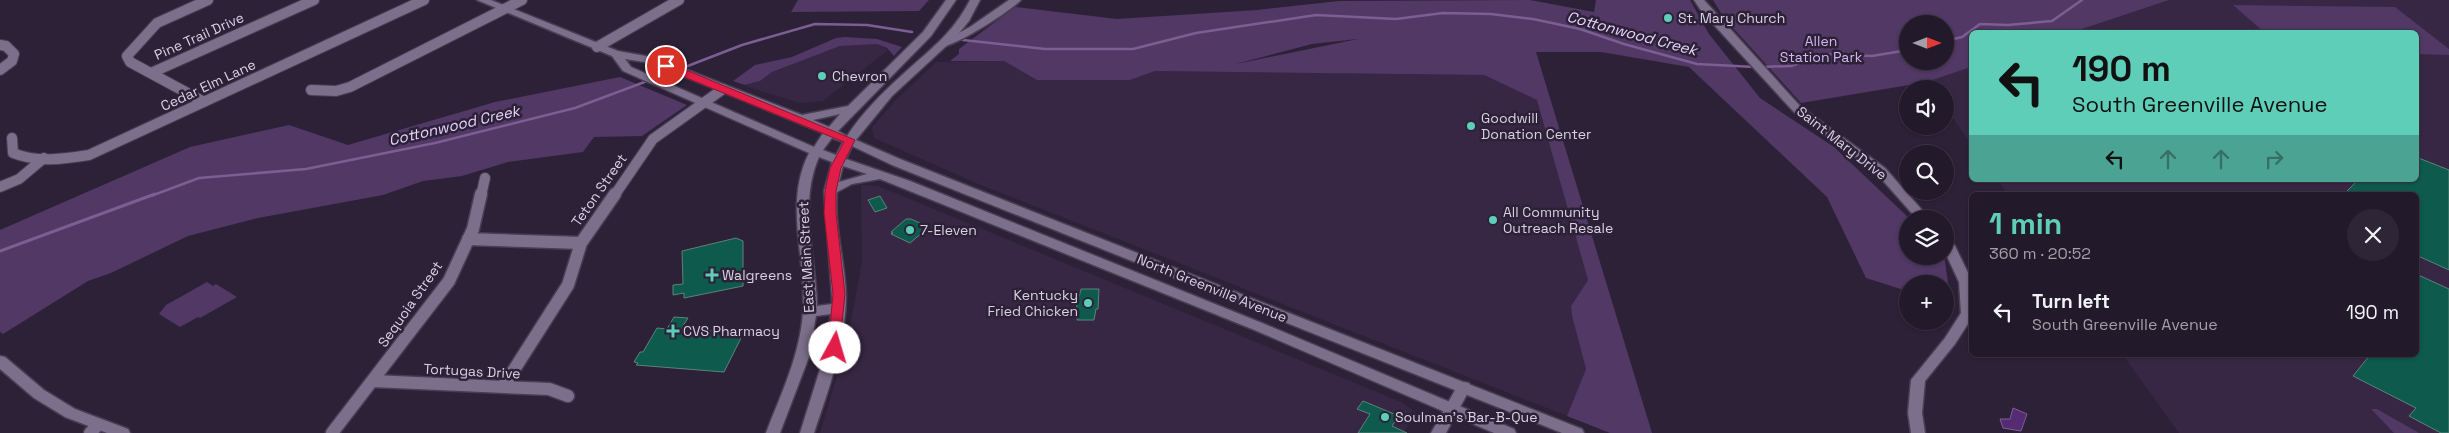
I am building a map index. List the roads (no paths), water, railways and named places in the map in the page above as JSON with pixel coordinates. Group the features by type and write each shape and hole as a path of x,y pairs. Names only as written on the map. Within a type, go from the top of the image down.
{"main road":[{"name":"North Greenville Avenue","path":"482,0 616,54 653,60 801,119 904,165 1577,433"},
{"name":"East Main Street","path":"773,433 806,341 810,312 808,273 801,214 803,190 816,152 850,109 929,33 951,0"},
{"path":"939,46 964,21 975,0"},
{"name":"East Main Street","path":"806,433 835,348 839,308 836,257 830,213 830,191 839,160 850,140 876,106 939,46 960,37 1016,0"},
{"name":"Saint Mary Drive","path":"1699,0 1790,102 1807,118 1881,171 1916,210"},
{"name":"North Greenville Avenue","path":"616,54 628,69 816,152 881,175 1257,326 1510,433"},
{"path":"801,119 850,109"},
{"path":"830,191 849,180 881,175"},
{"path":"1918,433 1914,413 1918,380 1950,341 1968,313 1966,282 1954,257"},
{"path":"810,312 839,308"},
{"path":"0,361 39,394 94,429 123,433"},
{"path":"1438,433 1464,387"}],"street":[{"path":"204,102 127,60 127,56 130,50 157,23 208,0"},
{"name":"Pine Trail Drive","path":"151,73 314,0"},
{"name":"Cedar Elm Lane","path":"12,138 13,154 19,157 44,158 89,155 424,0"},
{"path":"311,90 336,90 350,87 522,0"},
{"path":"597,47 679,0"},
{"path":"0,45 6,46 14,54 12,61 0,70"},
{"name":"Teton Street","path":"504,387 568,285 581,243 653,139 723,89"},
{"path":"0,186 19,179 44,158"},
{"name":"Sequoia Street","path":"332,433 448,281 473,229 485,178"},
{"path":"468,239 581,243"},
{"name":"Tortugas Drive","path":"373,381 550,390 568,396"}],"waterway":[{"name":"Cottonwood Creek","path":"1972,30 1980,24 2008,25 2052,21 2082,0"},
{"name":"Cottonwood Creek","path":"963,40 1045,49 1133,49 1196,33 1316,15 1396,19 1443,13 1491,14 1533,19 1580,29 1624,44 1697,64 1755,67"},
{"name":"Cottonwood Creek","path":"680,69 742,45 815,24 867,25 912,32"},
{"name":"Cottonwood Creek","path":"1954,39 1962,37 1969,32"},
{"name":"Cottonwood Creek","path":"1761,67 1791,66 1823,54 1872,56 1899,52"},
{"name":"Cottonwood Creek","path":"151,196 199,178 306,169 435,143 575,108 674,71"},
{"name":"Cottonwood Creek","path":"0,251 155,194"}],"place":[{"name":"St. Mary Church","path":"1668,18"},
{"name":"Chevron","path":"822,76"},
{"name":"Goodwill Donation Center","path":"1471,126"},
{"name":"All Community Outreach Resale","path":"1493,220"},
{"name":"7-Eleven","path":"910,230"},
{"name":"Walgreens","path":"712,275"},
{"name":"Kentucky Fried Chicken","path":"1088,303"},
{"name":"CVS Pharmacy","path":"673,331"},
{"name":"Soulman's Bar-B-Que","path":"1385,417"}],"park label":[{"name":"Allen Station Park","path":"1821,49"}]}
